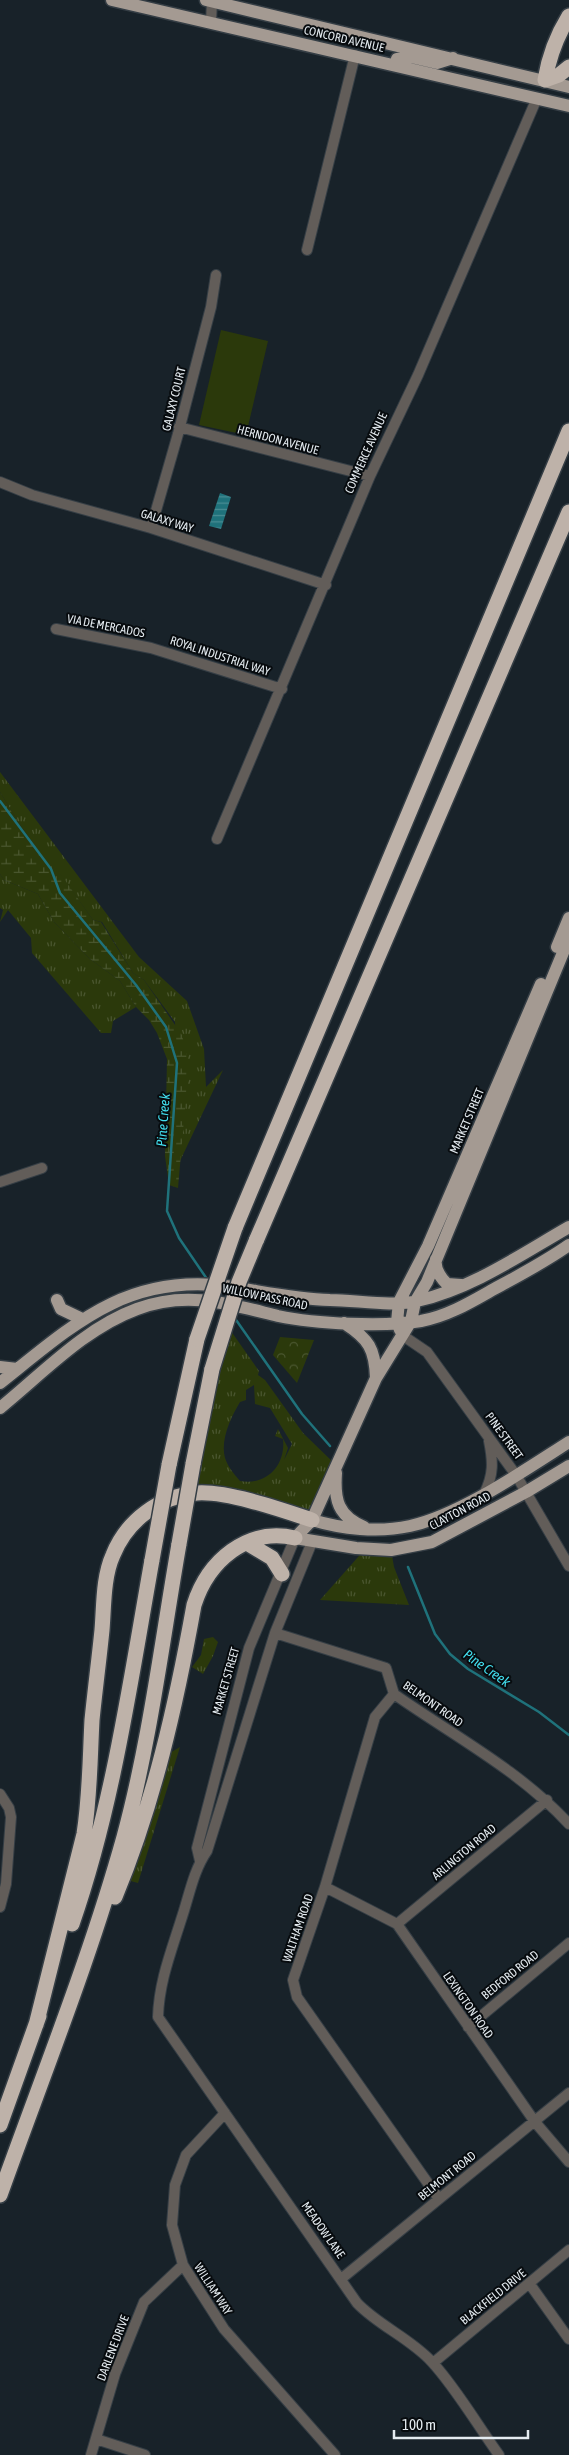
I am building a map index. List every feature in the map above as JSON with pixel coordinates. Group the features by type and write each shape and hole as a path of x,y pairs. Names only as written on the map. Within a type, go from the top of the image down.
{"highway":[{"path":"569,16 556,38 548,59 545,80 559,75 569,67"},
{"path":"0,2125 77,1909 100,1835 114,1775 169,1465 197,1339 235,1228 569,431"},
{"path":"0,2195 102,1912 124,1837 147,1730 193,1464 212,1369 239,1282 569,512"},
{"path":"36,2025 84,1834 89,1802 92,1720 107,1581 112,1556 123,1535 138,1518 154,1507 174,1497 199,1493 244,1500 312,1520"},
{"path":"58,2032 132,1856 151,1798 163,1757 194,1605 200,1585 222,1558 247,1542 269,1537 295,1538"},
{"path":"247,1542 272,1558 282,1574"}],"main road":[{"name":"CONCORD AVENUE","path":"112,0 569,106"},
{"name":"CONCORD AVENUE","path":"210,0 567,86"},
{"path":"261,34 279,30 326,40 342,32"},
{"path":"395,65 397,59 404,57 437,64 453,58"},
{"name":"COMMERCE AVENUE","path":"537,98 545,80"},
{"name":"MARKET STREET","path":"402,1335 397,1322 399,1302 428,1246 569,918"},
{"name":"MARKET STREET","path":"295,1538 312,1520 376,1378 411,1322 415,1302 427,1282 438,1250 569,938"},
{"path":"462,1195 462,1181 470,1161 468,1154 476,1149 487,1125 495,1116"},
{"name":"WILLOW PASS ROAD","path":"0,1383 82,1319 104,1306 131,1295 163,1288 205,1285 311,1299 415,1302 466,1286 569,1227"},
{"name":"WILLOW PASS ROAD","path":"0,1408 109,1321 138,1308 170,1301 200,1298 288,1317 342,1322 411,1322 454,1311 549,1260 569,1245"},
{"path":"438,1250 435,1265 446,1284 466,1286"},
{"path":"549,1260 569,1251"},
{"path":"57,1300 62,1309 82,1319"},
{"path":"342,1322 356,1330 371,1347 376,1362 376,1378"},
{"path":"0,1367 17,1369"},
{"name":"CLAYTON ROAD","path":"312,1520 334,1527 369,1529 410,1526 428,1520 484,1494 569,1442"},
{"path":"337,1466 335,1486 338,1507 355,1523 369,1529"},
{"name":"CLAYTON ROAD","path":"295,1538 312,1542 391,1550 432,1542 526,1492 569,1466"},
{"name":"MARKET STREET","path":"312,1520 312,1542"}],"street":[{"path":"210,0 211,23"},
{"path":"307,250 355,56"},
{"name":"COMMERCE AVENUE","path":"217,839 326,585 370,476 418,375 537,98"},
{"name":"GALAXY COURT","path":"151,528 210,307 216,275"},
{"name":"HERNDON AVENUE","path":"179,427 370,476"},
{"name":"GALAXY WAY","path":"0,482 32,495 151,528 326,585"},
{"name":"VIA DE MERCADOS","path":"56,629 151,648"},
{"name":"ROYAL INDUSTRIAL WAY","path":"151,648 282,689"},
{"path":"0,1182 42,1168"},
{"name":"PINE STREET","path":"402,1335 427,1352 488,1435 516,1475 569,1566"},
{"path":"484,1494 491,1481 494,1466 488,1435"},
{"name":"MARKET STREET","path":"200,1862 197,1848 249,1648 282,1574 295,1538"},
{"name":"MARKET STREET","path":"159,1996 200,1862 207,1851 275,1633 312,1542"},
{"name":"BELMONT ROAD","path":"275,1633 386,1668 394,1694 516,1774 547,1800 569,1824"},
{"name":"WALTHAM ROAD","path":"394,1694 375,1717 325,1887 293,1980 297,1997 439,2199"},
{"path":"0,1794 9,1808 11,1817 6,1884 0,1907"},
{"name":"ARLINGTON ROAD","path":"397,1924 547,1800"},
{"name":"LEXINGTON ROAD","path":"325,1887 397,1924 535,2122 569,2162"},
{"name":"BEDFORD ROAD","path":"468,2027 569,1943"},
{"name":"MEADOW LANE","path":"159,1996 158,2017 341,2279 367,2314 417,2348 433,2363 499,2455"},
{"name":"BELMONT ROAD","path":"341,2279 569,2093"},
{"name":"WILLIAM WAY","path":"225,2113 186,2155 175,2185 172,2225 183,2265 224,2329 335,2455"},
{"name":"BLACKFIELD DRIVE","path":"433,2363 569,2250"},
{"name":"DARLENE DRIVE","path":"91,2455 115,2374 144,2302 183,2265"},
{"path":"530,2283 569,2340"},
{"path":"96,2439 145,2455"}],"green space":[{"path":"221,330 268,341 246,435 199,425"},
{"path":"0,772 139,957 187,1001 204,1049 206,1087 223,1070 180,1161 175,1022 144,980 133,973 102,922 93,920 55,867 51,869 0,792"},
{"path":"0,792 51,869 55,866 93,920 101,922 133,973 144,980 182,1035 187,1055 187,1085 178,1188 169,1185 165,1156 167,1059 157,1033 149,1020 136,1007 120,981 90,959 54,922 38,894 4,880 0,874"},
{"path":"0,874 4,880 38,894 54,922 90,959 120,981 136,1007 113,1021 111,1033 101,1033 32,953 31,938 8,910 0,922 3,910 0,908"},
{"path":"226,1324 259,1371 258,1375 265,1380 303,1433 337,1466 312,1520 187,1495","holes":["254,1385 255,1404 270,1408 292,1444 284,1460 288,1448 278,1429 275,1436 283,1439 283,1448 278,1465 273,1472 259,1480 250,1482 240,1481 229,1467 225,1458 225,1436 240,1402 246,1400 246,1390"]},
{"path":"280,1337 314,1340 297,1383 273,1355"},
{"path":"366,1548 391,1550 394,1567 409,1605 320,1600"},
{"path":"213,1637 218,1642 203,1674 192,1667 201,1655 204,1639"},
{"path":"180,1747 138,1883 127,1880 139,1858 151,1798 163,1757"}],"water":[{"path":"220,493 231,497 221,529 209,526"}],"waterway":[{"name":"Pine Creek","path":"0,801 51,869 60,893 136,985 166,1027 177,1063 167,1211 179,1238 209,1282"},
{"name":"Pine Creek","path":"234,1317 302,1414 330,1446"},
{"name":"Pine Creek","path":"408,1567 435,1634 450,1654 468,1669 539,1712 569,1735"}]}
